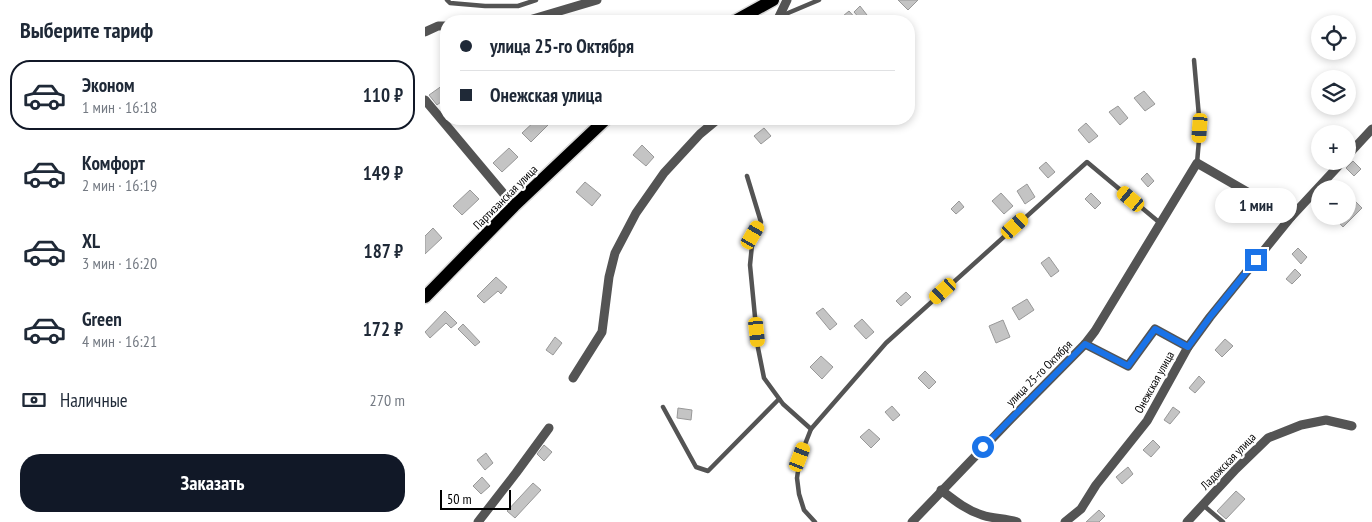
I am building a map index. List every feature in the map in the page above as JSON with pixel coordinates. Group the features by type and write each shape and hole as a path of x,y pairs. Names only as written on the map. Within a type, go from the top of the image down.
{"main road":[{"path":"746,15 773,0"},
{"name":"Партизанская улица","path":"425,297 514,206 601,125"}],"street":[{"path":"546,15 597,0"},
{"path":"781,15 787,0"},
{"path":"425,32 440,26"},
{"path":"425,100 440,118"},
{"path":"446,125 514,206"},
{"path":"573,378 602,332 609,278 615,253 636,213 664,173 711,125"},
{"path":"1356,146 1372,129"},
{"path":"1197,163 1291,217"},
{"name":"улица 25-го Октября","path":"912,522 941,490 1085,344 1095,331 1197,163"},
{"name":"Онежская улица","path":"1065,522 1081,509 1096,485 1147,421 1188,347 1210,317 1291,217 1335,170"},
{"path":"1085,344 1128,366 1155,329 1188,347"},
{"name":"Ладожская улица","path":"1187,522 1236,469 1268,438 1301,425 1326,420 1351,426"},
{"path":"478,522 549,428"},
{"path":"941,490 966,509 983,516 1017,522"}],"lane":[{"path":"447,0 450,3 485,6 518,6 535,0"},
{"path":"787,15 819,0"},
{"path":"1194,60 1200,128 1197,163"},
{"path":"815,522 804,510 797,478 800,457 811,429 885,343 1087,162 1161,224"},
{"path":"747,176 761,222 753,235 750,265 758,348 764,378 783,404 811,429"},
{"path":"663,407 695,467 708,471 779,399"},
{"path":"1203,505 1223,522"}],"building":[{"path":"898,0 918,0 908,10"},
{"path":"860,6 867,15 857,15 854,12"},
{"path":"849,11 853,15 844,15"},
{"path":"440,87 440,103 437,105 429,95"},
{"path":"1144,91 1155,104 1145,111 1134,98"},
{"path":"1118,106 1128,118 1120,125 1109,112"},
{"path":"1086,123 1098,136 1089,143 1078,130"},
{"path":"531,125 548,125 531,142 522,133"},
{"path":"764,128 771,136 761,144 754,136"},
{"path":"642,145 654,157 646,166 633,155"},
{"path":"509,148 518,157 502,172 493,163"},
{"path":"1046,162 1055,172 1048,178 1039,168"},
{"path":"1356,164 1361,169 1354,176 1348,170 1356,170"},
{"path":"1147,173 1154,181 1148,187 1141,179"},
{"path":"585,182 601,195 592,206 576,192"},
{"path":"1027,184 1035,197 1025,204 1017,191"},
{"path":"470,190 479,199 462,215 453,206"},
{"path":"1001,193 1013,206 1004,214 992,201"},
{"path":"1091,193 1101,203 1095,209 1085,199"},
{"path":"959,201 964,207 956,214 951,209"},
{"path":"1356,202 1362,208 1356,214"},
{"path":"433,228 442,238 425,254 425,236"},
{"path":"1298,248 1307,257 1301,264 1292,254"},
{"path":"1049,257 1059,271 1051,277 1041,263"},
{"path":"1295,269 1301,275 1292,284 1286,279"},
{"path":"496,277 507,287 501,294 498,291 484,303 477,296"},
{"path":"906,292 911,297 901,306 896,301"},
{"path":"1027,299 1034,310 1019,320 1012,308"},
{"path":"823,308 837,324 830,330 816,313"},
{"path":"445,311 457,323 451,328 446,323 430,338 425,332"},
{"path":"862,319 874,332 866,339 854,326"},
{"path":"1003,320 1010,337 996,343 989,326"},
{"path":"463,324 480,342 475,346 458,329"},
{"path":"555,337 562,343 553,355 546,350"},
{"path":"1225,339 1233,346 1222,357 1215,350"},
{"path":"821,356 833,367 822,379 810,367"},
{"path":"925,371 936,382 929,389 918,378"},
{"path":"1199,376 1205,382 1195,393 1189,388"},
{"path":"892,406 900,415 893,421 885,412"},
{"path":"1173,407 1180,412 1170,424 1164,420"},
{"path":"678,408 692,410 691,420 677,418"},
{"path":"869,429 880,439 871,448 860,437"},
{"path":"1153,440 1160,447 1151,457 1143,450"},
{"path":"544,445 552,452 544,461 537,454"},
{"path":"486,453 493,463 485,470 477,460"},
{"path":"1128,467 1133,474 1122,484 1116,477"},
{"path":"482,477 490,486 481,494 473,486"},
{"path":"533,483 541,490 515,518 507,511"},
{"path":"1236,491 1245,499 1226,519 1217,511"},
{"path":"1099,510 1105,516 1099,522 1086,522"}],"route":[{"path":"983,447 1085,344 1128,366 1155,329 1188,347 1256,260"}]}
